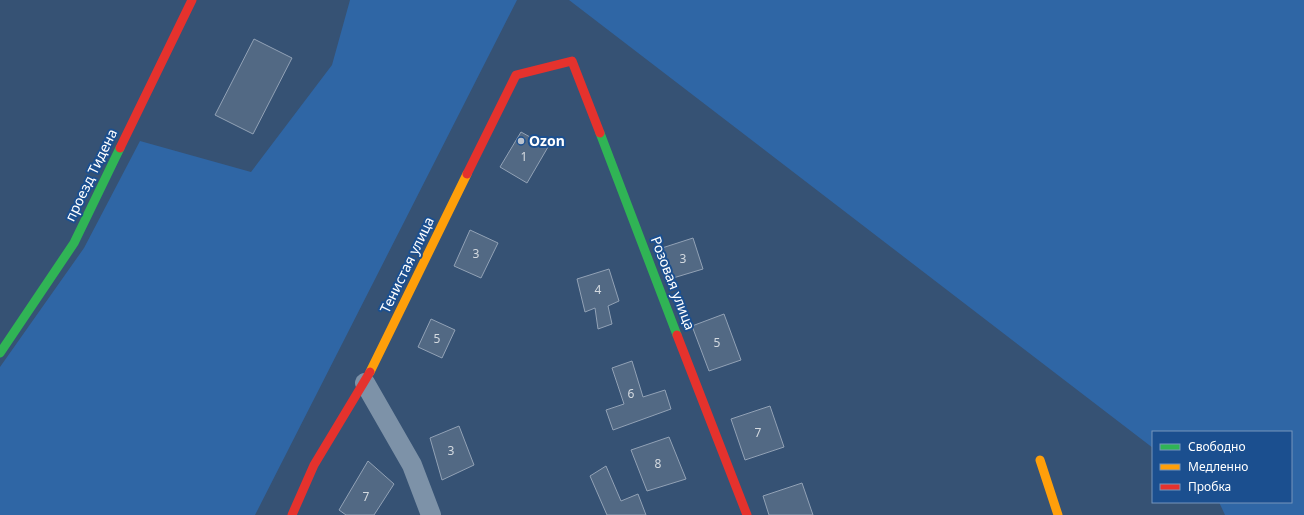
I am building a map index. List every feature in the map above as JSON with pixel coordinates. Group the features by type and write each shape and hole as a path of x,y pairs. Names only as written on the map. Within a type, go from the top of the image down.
{"street":[{"name":"проезд Тидена","path":"0,353 74,243 192,0"},
{"name":"Тенистая улица","path":"292,515 314,465 365,383 516,75 572,61"},
{"name":"Розовая улица","path":"572,61 747,515"},
{"path":"365,383 412,465 431,515"},
{"path":"1040,460 1058,515"}],"shaded area":[{"path":"350,0 517,0 255,515 0,515 0,367 84,248 140,141 251,172 332,65"},
{"path":"569,0 1304,0 1304,515 1225,515 1219,503 1292,503 1292,431 1152,431 1152,447"}],"building":[{"path":"254,39 292,58 253,134 215,115"},
{"path":"521,132 548,147 527,183 500,167"},
{"path":"470,230 498,243 481,278 454,266"},
{"path":"693,238 703,269 673,278 662,248"},
{"path":"609,269 619,301 608,306 612,324 598,329 595,308 585,312 577,279"},
{"path":"724,314 741,360 709,371 692,326"},
{"path":"431,319 455,330 442,358 418,347"},
{"path":"632,361 643,397 665,390 671,409 613,430 606,410 624,404 612,368"},
{"path":"770,406 784,447 745,460 731,419"},
{"path":"459,426 474,465 442,480 430,438"},
{"path":"669,437 686,479 647,491 631,450"},
{"path":"368,461 394,484 374,515 346,515 339,510"},
{"path":"606,466 621,501 638,494 646,515 607,515 590,476"},
{"path":"802,483 813,515 769,515 763,496"}],"traffic: fast":[{"path":"600,133 677,335"},
{"path":"0,353 74,243 120,148"}],"traffic: slow":[{"path":"370,372 467,174"},
{"path":"1040,460 1058,515"}],"traffic: jam":[{"path":"120,148 192,0"},
{"path":"467,174 516,75 572,61 600,133"},
{"path":"677,335 747,515"},
{"path":"292,515 314,465 370,372"}],"place":[{"name":"Ozon","path":"521,141"}]}
